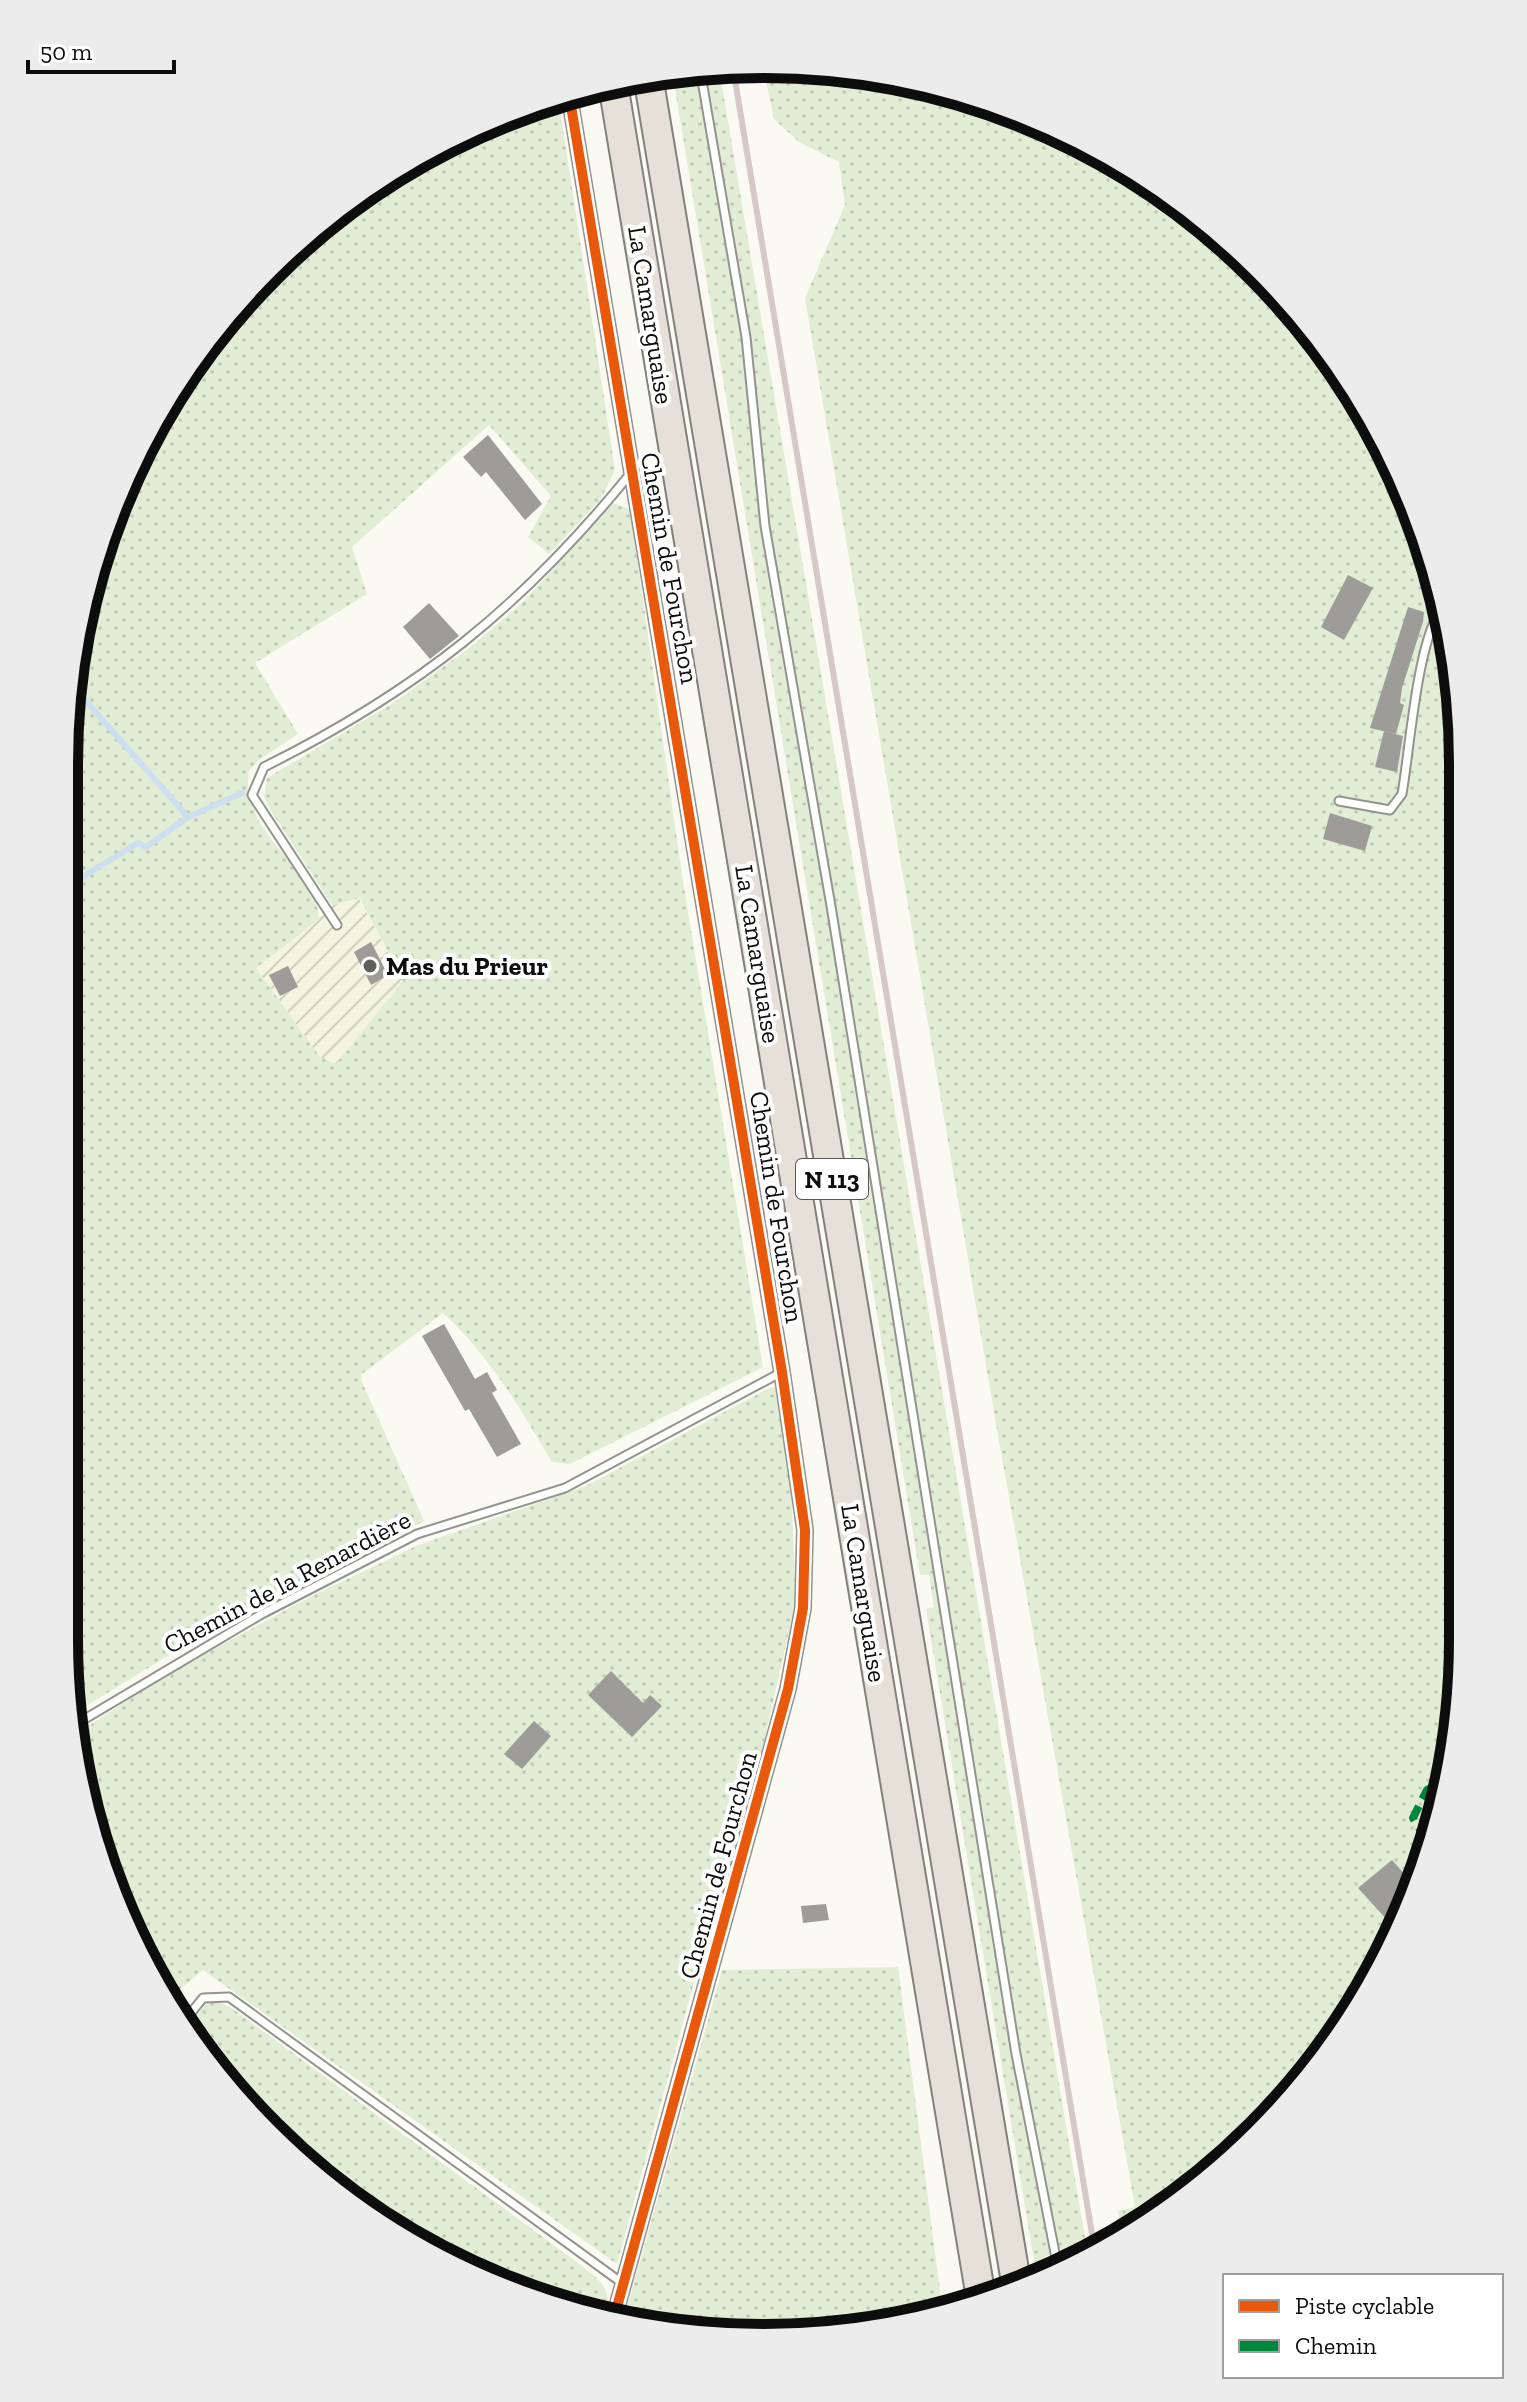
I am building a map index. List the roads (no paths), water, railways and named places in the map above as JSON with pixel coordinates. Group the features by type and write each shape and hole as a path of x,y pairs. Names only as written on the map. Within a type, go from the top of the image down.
{"highway":[{"name":"La Camarguaise","path":"650,88 1015,2276"},
{"name":"La Camarguaise","path":"615,94 980,2289"},
{"path":"920,1932 962,2295"}],"street":[{"name":"Chemin de Fourchon","path":"571,106 782,1372 805,1530 803,1608 788,1689 749,1841 616,2308"}],"lane":[{"path":"702,81 746,337 765,526 831,906 1016,2054 1056,2258"},
{"path":"337,925 252,795 264,767 330,734 460,648 554,561 632,472"},
{"path":"1339,801 1390,810 1402,794 1421,675 1434,623"},
{"name":"Chemin de la Renardière","path":"83,1720 260,1615 417,1534 565,1488 782,1372"},
{"path":"190,2013 203,1998 229,1997 622,2283"}],"waterway":[{"path":"82,696 188,817"},
{"path":"78,880 138,843 146,847 188,817 242,793"}],"railway":[{"path":"735,79 1093,2239"}],"place":[{"name":"Mas du Prieur","path":"370,966"}]}
